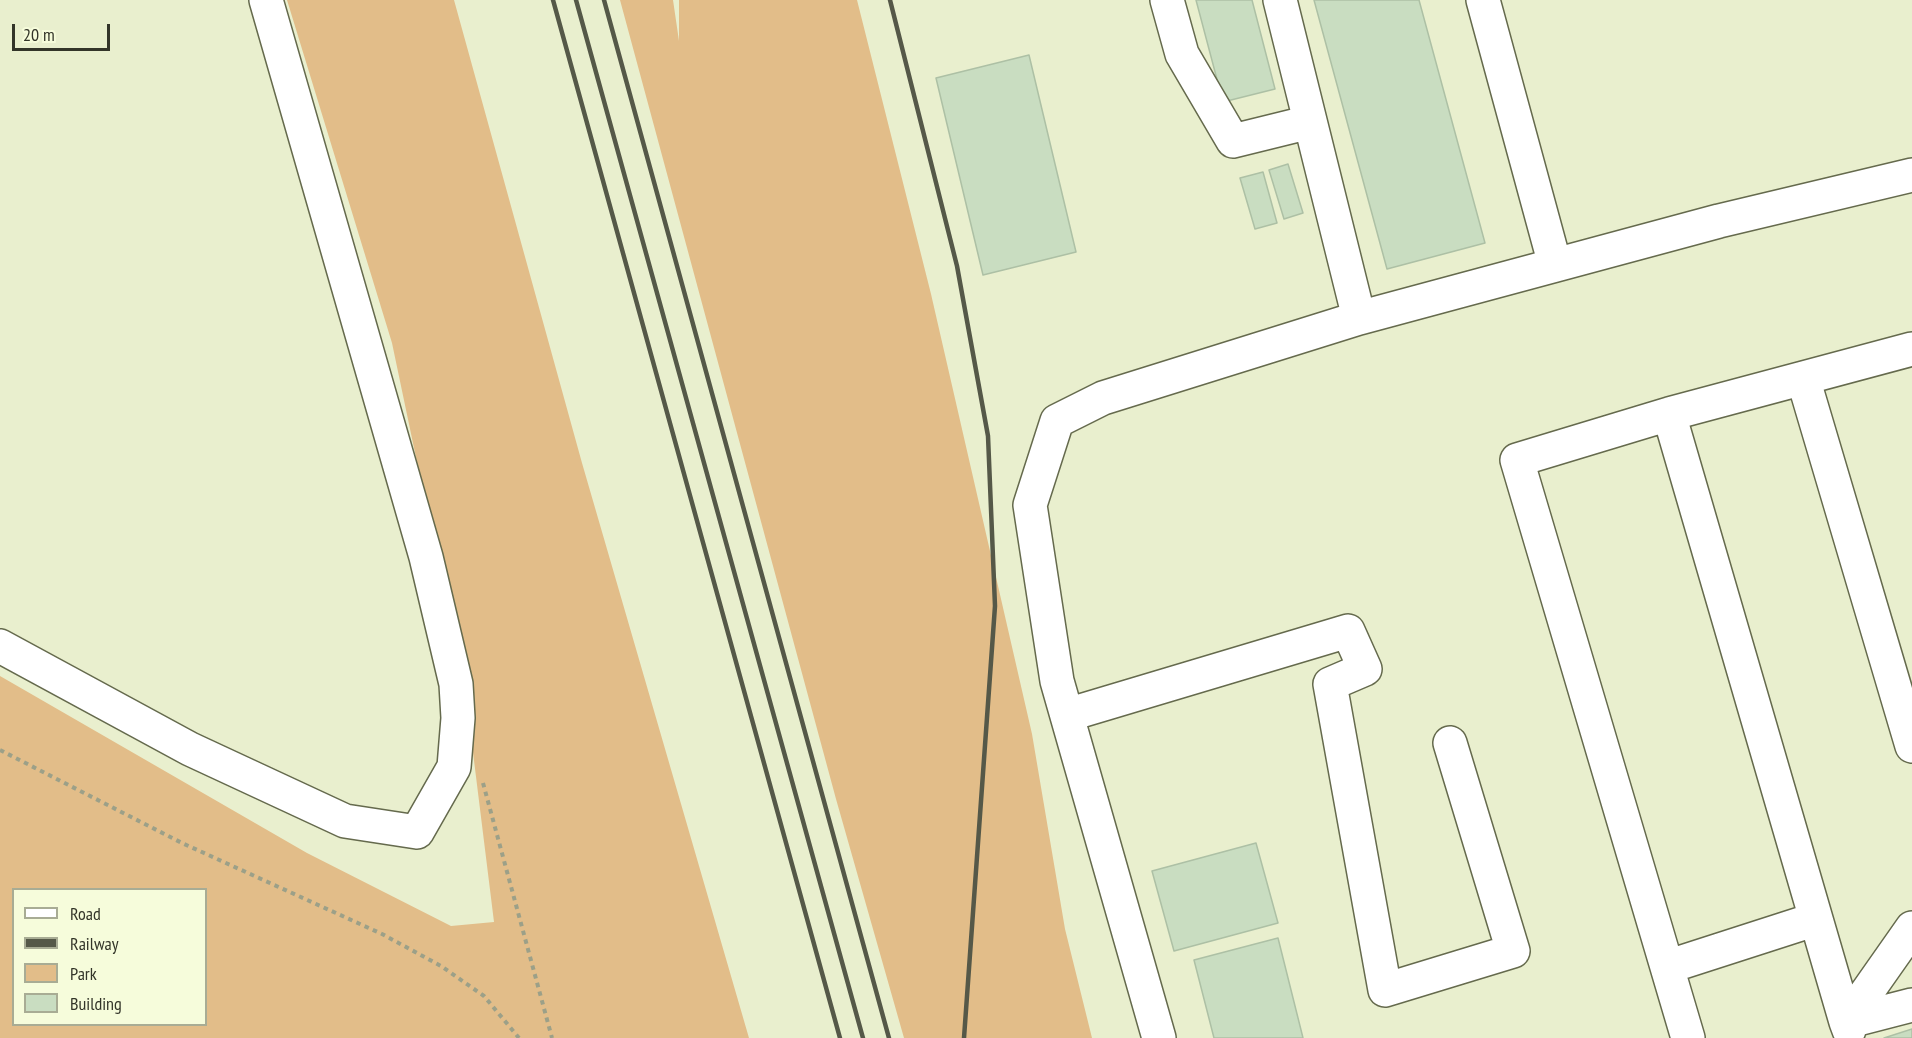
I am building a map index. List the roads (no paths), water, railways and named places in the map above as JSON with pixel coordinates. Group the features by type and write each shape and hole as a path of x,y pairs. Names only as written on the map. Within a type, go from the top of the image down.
{"lane":[{"path":"0,646 190,749 345,821 417,832 454,767 458,718 456,684 426,557 266,0"},
{"path":"1167,0 1182,54 1233,141 1310,122"},
{"path":"1280,0 1359,318"},
{"path":"1483,0 1555,265"},
{"path":"1159,1038 1057,681 1030,505 1057,421 1103,398 1359,318 1719,221 1912,174"},
{"path":"1688,1038 1517,460 1670,414 1912,349"},
{"path":"1803,378 1912,746"},
{"path":"1670,414 1849,1030"},
{"path":"1067,715 1348,631 1365,669 1330,684 1385,990 1514,951 1450,743"},
{"path":"1667,968 1816,919"},
{"path":"1849,1030 1912,928"},
{"path":"1849,1030 1912,1005"}],"railway":[{"path":"553,0 840,1038"},
{"path":"576,0 863,1038"},
{"path":"604,0 889,1038"},
{"path":"890,0 957,266 988,436 995,606 964,1038"}]}
